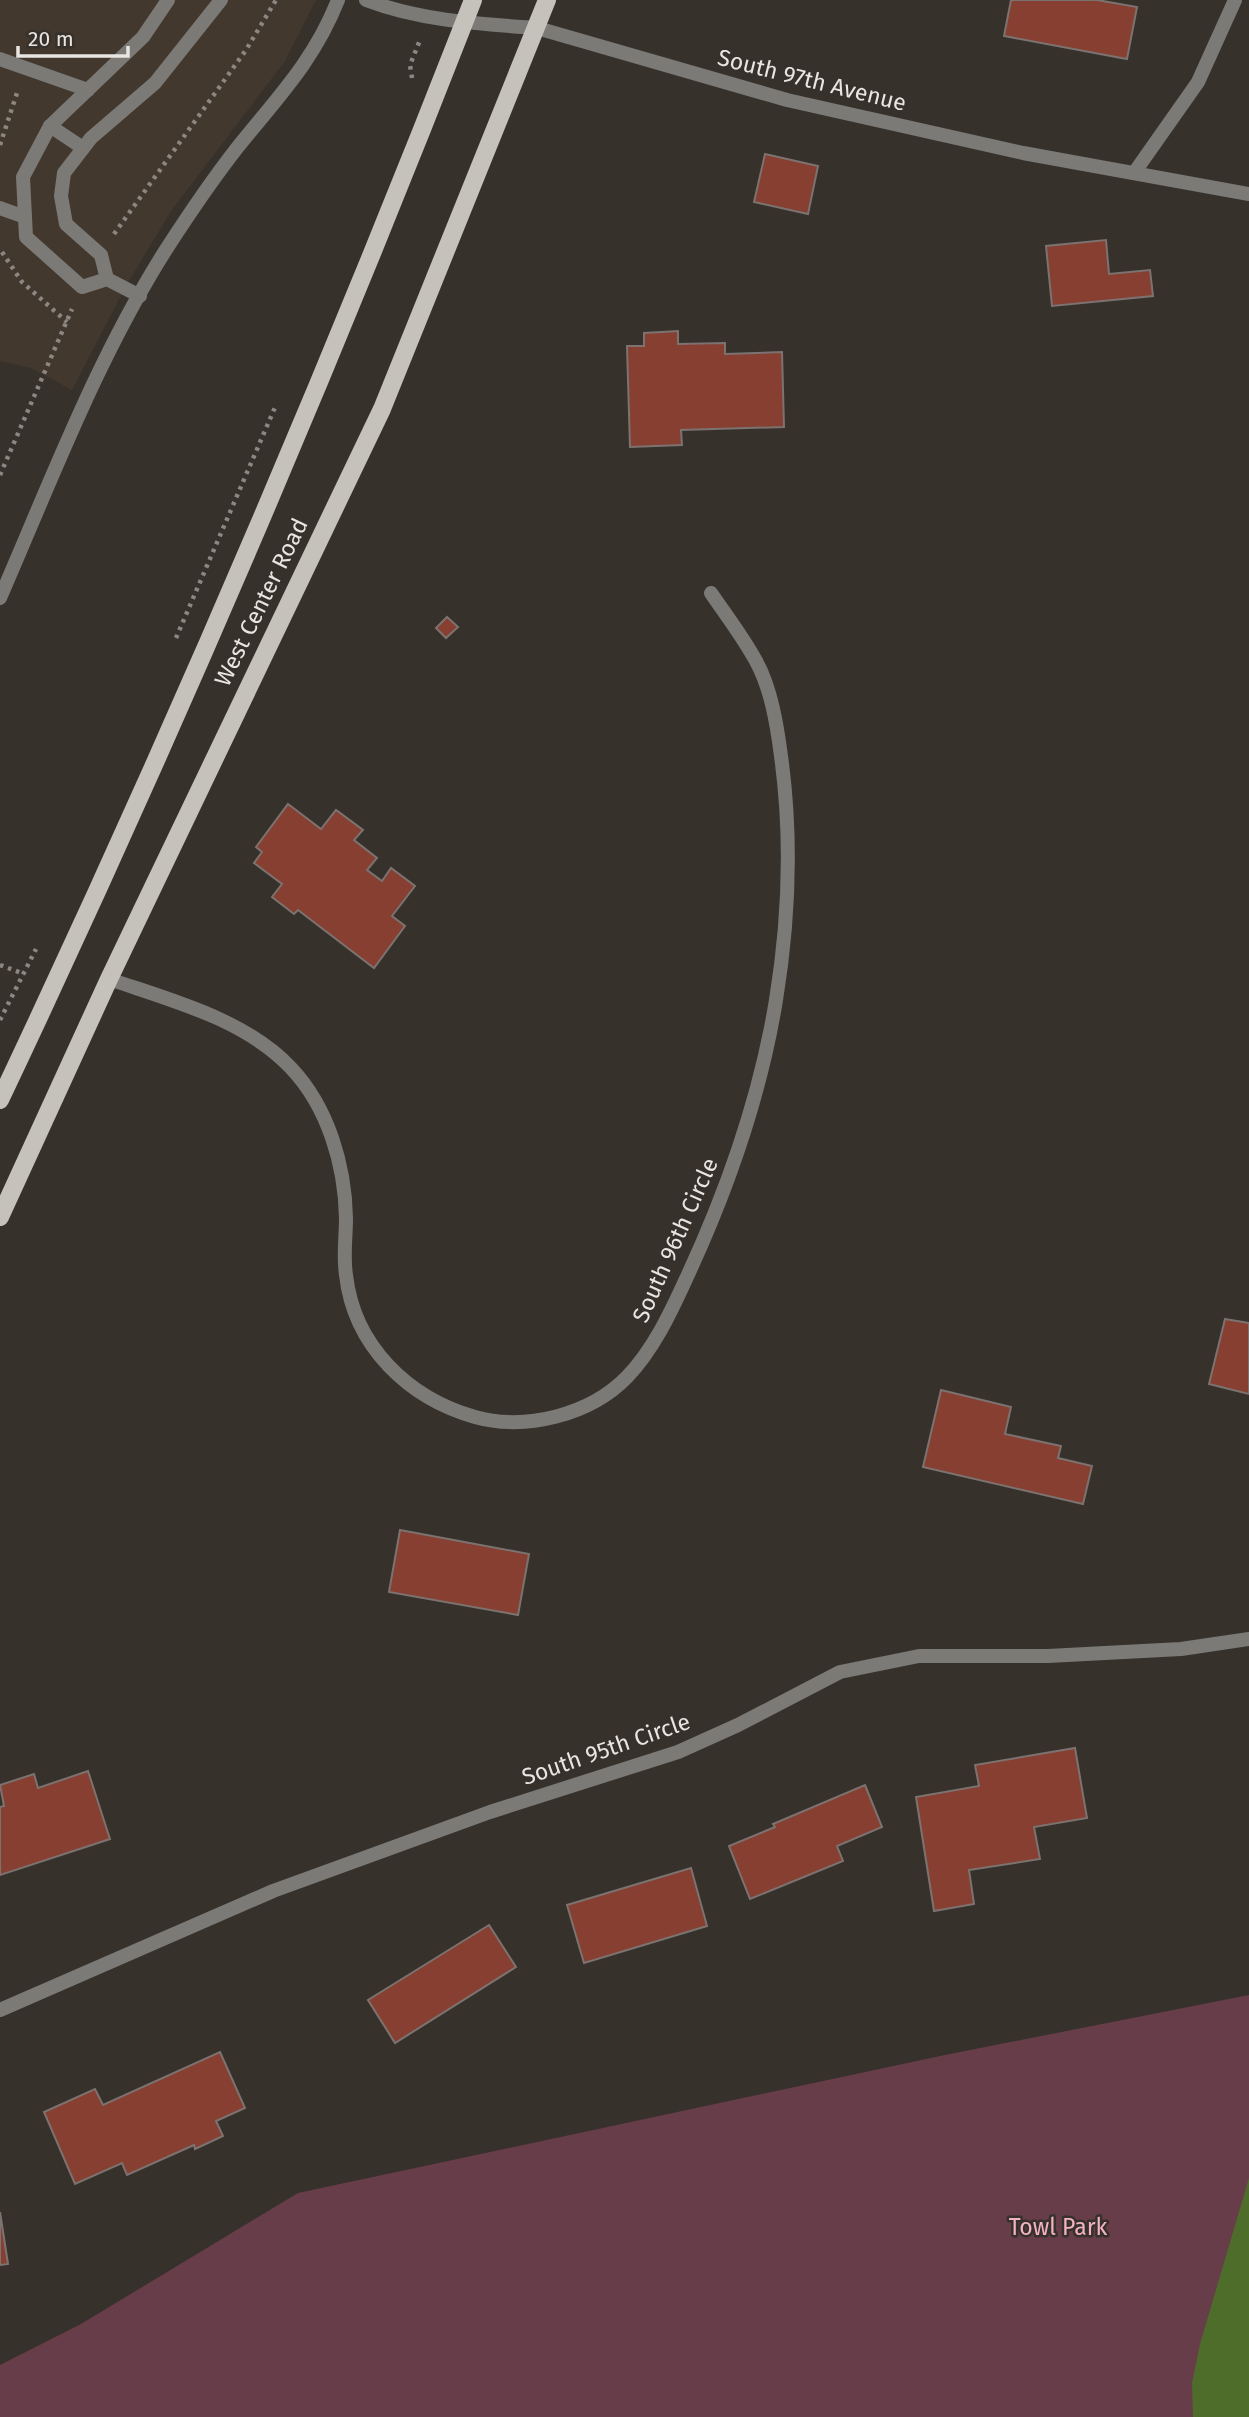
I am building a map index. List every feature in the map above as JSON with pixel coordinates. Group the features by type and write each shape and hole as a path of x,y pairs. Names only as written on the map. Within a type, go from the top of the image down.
{"main road":[{"name":"West Center Road","path":"0,1100 103,880 214,629 332,353 473,0"},
{"name":"West Center Road","path":"0,1217 108,979 382,410 547,0"}],"street":[{"path":"140,296 107,279 82,287 26,237 23,177 50,127 143,37 169,0"},
{"path":"107,279 100,255 66,224 61,196 64,173 83,148 155,83 220,0"},
{"path":"1,594 93,390 140,296 206,189 300,73 321,40 338,0"},
{"name":"South 97th Avenue","path":"366,0 464,23 537,28 787,100 1023,153 1249,194"},
{"path":"1134,173 1198,82 1236,0"},
{"path":"0,59 88,90"},
{"path":"50,127 83,148"},
{"path":"0,208 25,218"},
{"name":"South 96th Circle","path":"108,979 231,1026 262,1043 292,1068 322,1111 342,1169 346,1214 345,1272 352,1307 361,1330 378,1355 402,1380 435,1402 477,1418 502,1422 541,1420 578,1410 606,1394 626,1378 649,1349 702,1244 742,1144 776,1002 785,931 788,860 781,753 766,685 757,662 711,593"},
{"name":"South 95th Circle","path":"0,2010 274,1891 489,1812 678,1752 738,1725 840,1672 919,1656 1048,1656 1181,1649 1249,1639"}],"path":[{"path":"100,255 246,50 276,0"},
{"path":"410,65 413,86"},
{"path":"0,243 4,259 22,282 67,322"},
{"path":"0,475 82,287"},
{"path":"172,647 280,396"},
{"path":"0,1020 42,939"},
{"path":"0,965 24,974"}],"shaded area":[{"path":"0,0 316,0 285,61 171,211 127,284 72,390 31,368 0,361"},
{"path":"1249,2178 1249,2417 1193,2417 1192,2383 1200,2344"}],"green space":[{"name":"Towl Park","path":"1249,1995 1249,2417 0,2417 0,2365 81,2324 298,2193 945,2055"}],"building":[{"path":"1011,0 1097,0 1137,7 1127,59 1004,36"},
{"path":"765,154 818,166 808,214 754,202"},
{"path":"1106,240 1109,274 1150,270 1153,296 1052,306 1046,246"},
{"path":"678,331 678,344 725,343 725,354 782,352 784,427 681,430 682,445 630,447 627,346 644,346 644,333"},
{"path":"447,617 458,627 446,638 436,628"},
{"path":"288,804 321,829 336,810 363,830 354,840 377,858 367,870 382,881 391,868 415,886 392,916 405,926 374,968 298,910 294,914 272,897 282,884 254,863 262,852 256,847"},
{"path":"1225,1319 1249,1323 1249,1394 1209,1384"},
{"path":"941,1390 1011,1407 1005,1434 1061,1446 1058,1458 1092,1466 1083,1504 923,1467"},
{"path":"400,1530 529,1554 518,1615 389,1592"},
{"path":"1075,1748 1087,1818 1034,1827 1040,1859 969,1870 974,1904 934,1911 916,1797 979,1786 975,1765"},
{"path":"88,1771 110,1839 0,1875 0,1807 4,1806 0,1785 34,1774 38,1788"},
{"path":"865,1785 882,1827 837,1846 843,1861 750,1899 729,1846"},
{"path":"691,1868 707,1926 584,1963 567,1905"},
{"path":"489,1925 516,1967 395,2043 368,2000"},
{"path":"220,2052 245,2108 216,2121 223,2136 195,2149 194,2145 127,2175 122,2163 75,2184 44,2112 95,2089 103,2105"},
{"path":"0,2212 8,2264 0,2265"}]}
